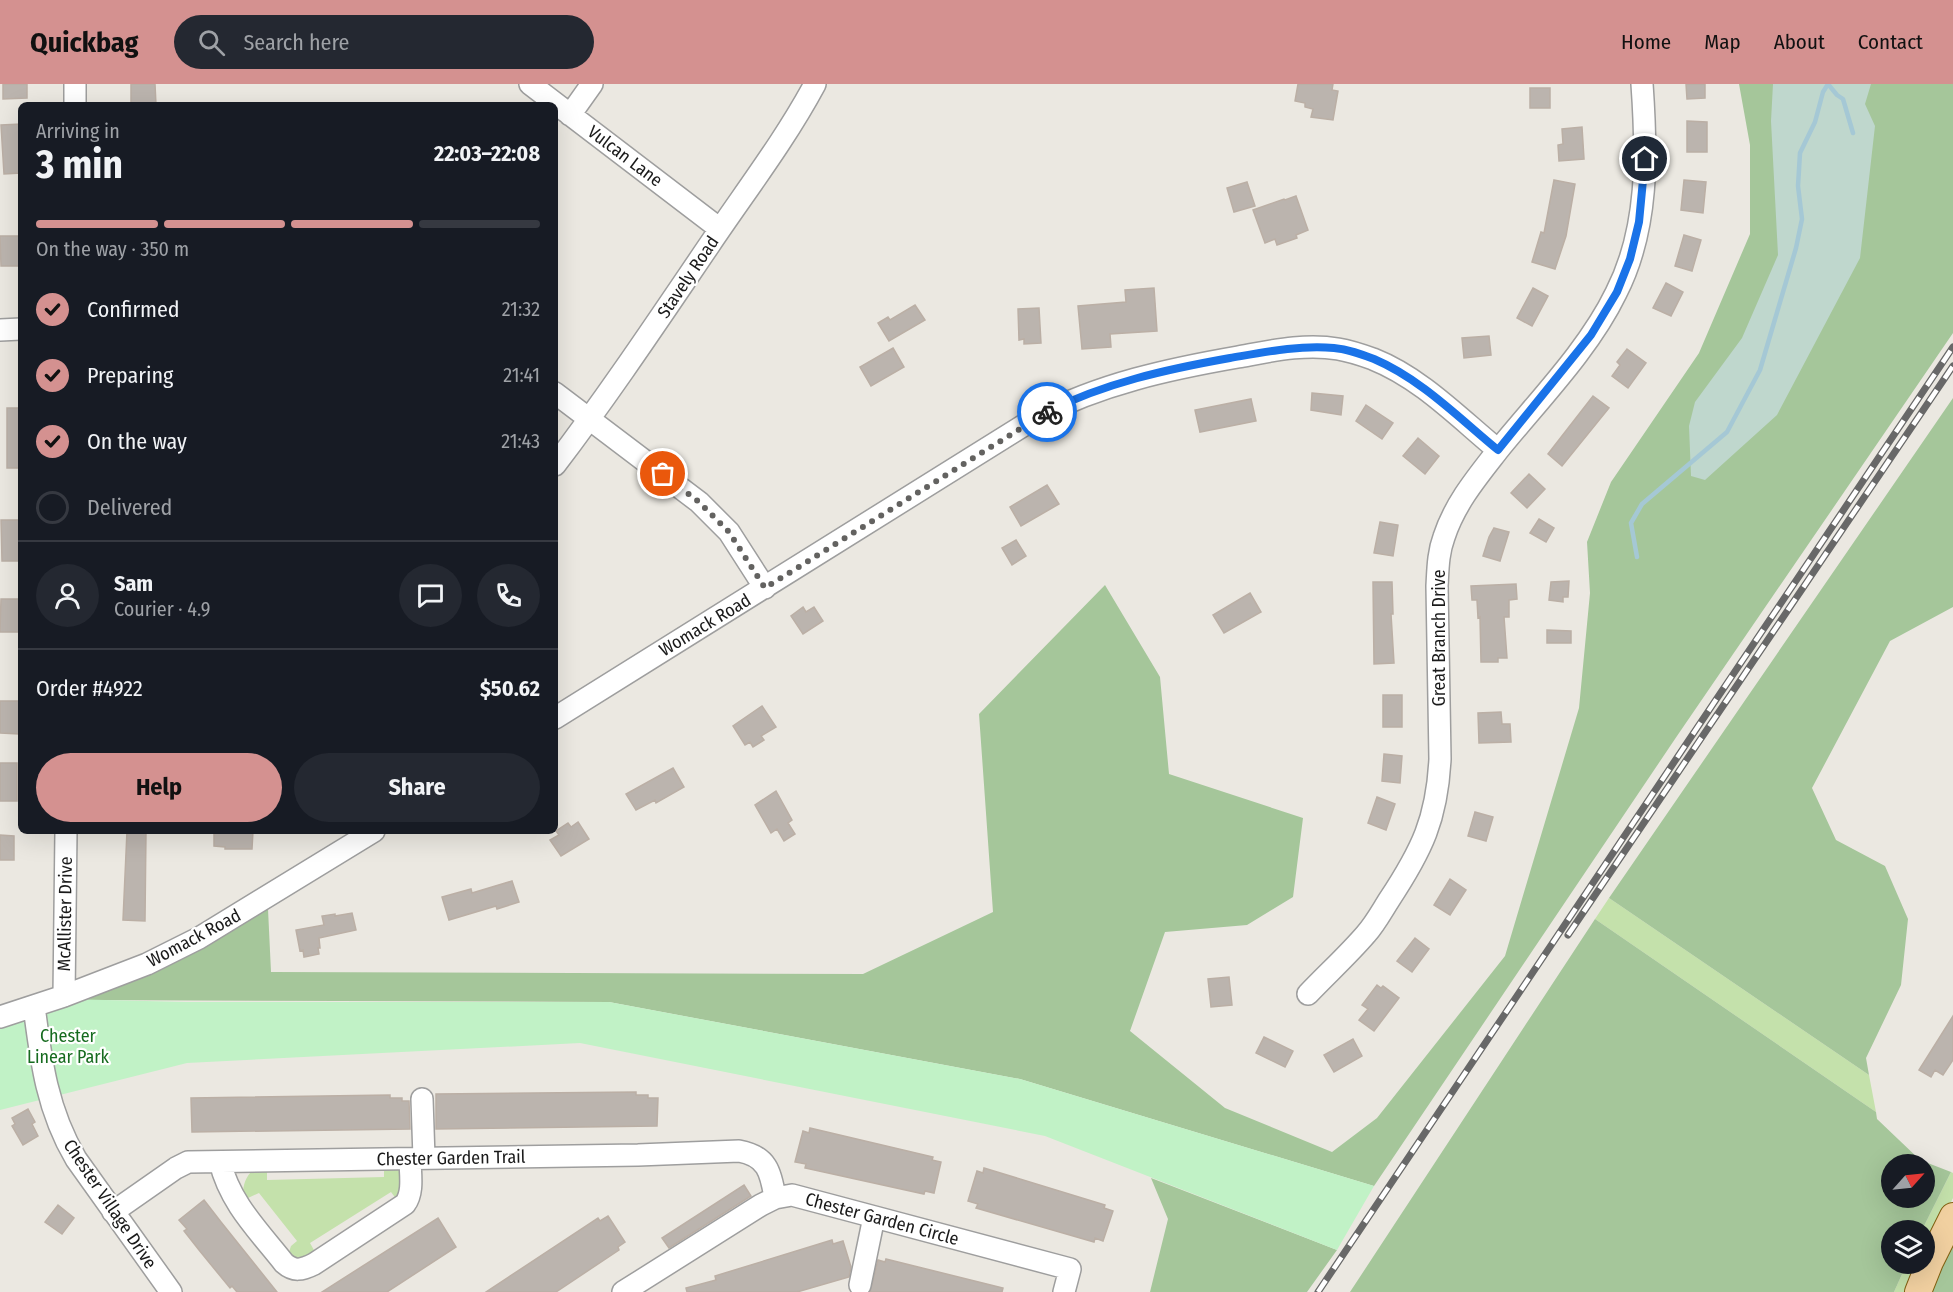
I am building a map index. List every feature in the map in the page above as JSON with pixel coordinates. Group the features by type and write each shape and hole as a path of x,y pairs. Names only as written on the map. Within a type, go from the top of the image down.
{"main road":[{"path":"1918,1292 1953,1216"}],"street":[{"path":"75,84 75,102"},
{"name":"Vulcan Lane","path":"530,84 553,102"},
{"path":"570,115 592,84"},
{"name":"Stavely Road","path":"558,461 590,420 798,115 815,84"},
{"name":"Great Branch Drive","path":"1308,994 1368,933 1411,867 1425,839 1439,787 1437,586 1438,561 1444,537 1470,485 1588,339 1617,292 1630,259 1639,222 1644,181 1646,137 1642,84"},
{"name":"Vulcan Lane","path":"558,106 720,229"},
{"path":"0,330 18,329"},
{"name":"Womack Road","path":"558,716 1037,417 1096,391 1193,365 1292,348 1337,348 1355,352 1396,369 1418,383 1498,450"},
{"path":"558,395 716,517 729,532 765,588"},
{"name":"McAllister Drive","path":"64,996 66,834"},
{"name":"Womack Road","path":"0,1017 64,996 147,964 199,938 369,834"},
{"name":"Chester Village Drive","path":"34,1006 45,1077 56,1121 76,1159 171,1292"},
{"path":"220,1162 224,1180 235,1201 284,1263 290,1269 298,1270 314,1264 405,1204 409,1198 417,1159 422,1098"},
{"name":"Chester Garden Trail","path":"113,1212 188,1162 638,1155 739,1150 751,1153 763,1161 773,1180 775,1198"},
{"name":"Chester Garden Circle","path":"775,1198 792,1195 1070,1269 1064,1292"},
{"path":"623,1292 775,1198"},
{"path":"860,1285 874,1217"}],"green space":[{"path":"1739,84 1953,84 1953,333 1677,736 1374,1186 1020,1079 609,1002 87,1000 268,909 271,972 863,974 993,912 979,714 1105,585 1160,677 1169,774 1303,818 1293,897 1247,925 1165,932 1130,1031 1225,1108 1332,1152 1377,1118 1505,956 1579,708 1590,593 1587,542 1611,482 1699,353 1750,234 1750,145"},
{"path":"1773,84 1871,84 1865,104 1875,126 1860,258 1777,415 1705,480 1691,476 1689,426 1695,402 1742,338 1778,255 1771,121"},
{"path":"1953,398 1953,607 1890,641 1812,788 1836,840 1885,866 1908,919 1901,985 1866,1058 1869,1075 1609,898"},
{"path":"1609,898 1869,1075 1876,1112 1595,919"},
{"path":"1595,919 1876,1112 1877,1119 1914,1154 1881,1154 1881,1208 1933,1208 1927,1220 1881,1220 1881,1274 1902,1274 1894,1292 1350,1292"},
{"name":"Chester Linear Park","path":"64,999 186,1002 609,1002 1020,1079 1374,1186 1337,1250 1045,1136 580,1043 187,1063 0,1110 0,1018"},
{"path":"1935,1166 1951,1172 1935,1204"},
{"path":"256,1167 267,1170 267,1180 384,1177 384,1168 398,1168 405,1176 397,1200 391,1192 310,1243 315,1252 299,1260 289,1252 291,1246 297,1241 259,1193 248,1198 243,1192 246,1178"},
{"path":"1951,1172 1953,1173 1953,1198 1935,1235 1935,1220 1927,1220"},
{"path":"1151,1178 1337,1250 1307,1292 1150,1292 1168,1219"},
{"path":"1953,1235 1953,1292 1930,1292"},
{"path":"1902,1274 1916,1274 1909,1292 1894,1292"}],"building":[{"path":"3,84 27,84 27,98 3,99"},
{"path":"131,84 155,84 156,102 131,102"},
{"path":"1298,84 1333,84 1332,90 1338,91 1333,120 1311,117 1313,109 1305,107 1305,103 1295,101"},
{"path":"1686,84 1705,84 1705,98 1687,99"},
{"path":"1530,88 1550,88 1550,108 1530,108"},
{"path":"1687,121 1707,122 1707,152 1687,152"},
{"path":"18,124 18,173 4,174 1,125"},
{"path":"1582,127 1584,159 1559,161 1558,145 1563,144 1562,129"},
{"path":"1554,180 1575,184 1566,236 1555,269 1532,262 1541,232 1544,233"},
{"path":"1684,180 1706,182 1703,213 1681,210"},
{"path":"1247,182 1255,206 1234,212 1227,188"},
{"path":"1296,196 1308,230 1296,235 1297,238 1277,245 1275,239 1265,243 1253,210"},
{"path":"1684,235 1701,240 1692,271 1675,266"},
{"path":"0,236 18,236 18,266 1,266"},
{"path":"1666,283 1683,292 1671,316 1653,308"},
{"path":"1154,288 1157,331 1110,334 1111,347 1082,349 1078,306 1126,302 1125,290"},
{"path":"1533,288 1548,296 1532,326 1517,318"},
{"path":"915,305 925,320 889,341 878,323 888,317 890,320"},
{"path":"1039,308 1041,343 1024,344 1024,339 1019,340 1018,309"},
{"path":"1489,336 1491,355 1464,358 1462,338"},
{"path":"893,348 904,367 871,386 860,367"},
{"path":"1627,349 1646,363 1628,388 1612,376 1620,365 1617,362"},
{"path":"1312,393 1343,396 1341,415 1311,410"},
{"path":"1593,396 1609,408 1562,466 1548,454"},
{"path":"1251,399 1256,421 1200,432 1195,410"},
{"path":"1366,405 1393,423 1382,439 1356,421"},
{"path":"7,408 18,408 18,468 7,468"},
{"path":"1418,438 1439,456 1425,474 1403,456"},
{"path":"1529,474 1545,489 1527,508 1511,493"},
{"path":"1047,485 1059,504 1021,526 1010,507"},
{"path":"1539,519 1554,528 1546,542 1530,533"},
{"path":"1,520 18,520 18,561 2,561"},
{"path":"1380,522 1398,525 1393,556 1374,553"},
{"path":"1494,528 1509,532 1500,561 1483,556"},
{"path":"1016,540 1026,556 1012,565 1002,548"},
{"path":"1569,581 1568,597 1563,597 1563,602 1549,600 1551,582"},
{"path":"1373,582 1392,582 1394,663 1374,664"},
{"path":"1516,584 1517,599 1509,600 1509,617 1504,617 1507,658 1498,658 1498,662 1481,662 1480,617 1478,618 1477,600 1472,600 1471,586"},
{"path":"1250,593 1261,612 1224,633 1213,615"},
{"path":"1,599 18,599 18,632 0,632"},
{"path":"803,607 806,612 814,607 823,621 803,634 791,616"},
{"path":"1547,630 1571,631 1571,643 1547,643"},
{"path":"1383,695 1402,695 1402,727 1383,727"},
{"path":"0,701 18,701 18,734 0,733"},
{"path":"762,706 776,727 761,736 764,740 753,747 750,742 745,745 733,726"},
{"path":"1501,712 1502,724 1510,724 1511,742 1479,743 1478,713"},
{"path":"1384,754 1402,756 1400,783 1382,781"},
{"path":"0,763 17,763 17,801 0,801"},
{"path":"673,768 684,787 656,803 655,800 636,810 626,794"},
{"path":"776,791 792,820 788,823 795,834 784,841 777,829 771,833 755,805"},
{"path":"1377,797 1395,804 1386,830 1368,823"},
{"path":"1475,812 1493,817 1486,841 1468,836"},
{"path":"578,822 589,839 561,856 550,840 559,835 558,830 568,823 571,827"},
{"path":"127,834 146,834 145,921 123,920"},
{"path":"214,834 253,834 252,849 225,849 225,847 214,846"},
{"path":"0,835 14,836 14,860 0,860"},
{"path":"1450,879 1466,890 1450,915 1434,905"},
{"path":"512,881 519,902 497,909 496,906 449,920 442,897 471,889 472,893"},
{"path":"352,913 356,930 319,938 319,954 304,957 303,950 300,951 296,930 324,925 322,916"},
{"path":"1415,938 1429,949 1412,972 1397,961"},
{"path":"1229,977 1232,1005 1211,1007 1208,979"},
{"path":"1377,985 1381,988 1383,986 1399,998 1374,1031 1359,1020 1368,1009 1362,1005"},
{"path":"1953,1016 1953,1060 1943,1075 1935,1070 1931,1077 1919,1070"},
{"path":"1264,1037 1293,1051 1285,1067 1256,1053"},
{"path":"1353,1039 1362,1056 1334,1072 1324,1055"},
{"path":"636,1092 636,1095 658,1098 657,1126 436,1129 436,1094"},
{"path":"390,1095 390,1098 402,1098 402,1101 409,1101 410,1129 192,1132 191,1098"},
{"path":"28,1109 35,1122 32,1124 38,1136 23,1145 12,1126 15,1124 12,1118"},
{"path":"810,1128 933,1157 932,1160 941,1162 934,1193 925,1191 924,1194 805,1168 806,1164 795,1162 803,1131 809,1133"},
{"path":"984,1168 1105,1205 1104,1208 1113,1211 1103,1241 1095,1238 1094,1242 976,1208 978,1204 968,1201 977,1171 983,1173"},
{"path":"744,1185 751,1196 669,1248 662,1238"},
{"path":"204,1200 277,1292 237,1292 232,1286 230,1288 199,1250 184,1231 187,1229 179,1220"},
{"path":"58,1205 74,1218 62,1234 45,1222"},
{"path":"608,1216 625,1242 618,1247 619,1250 556,1292 486,1292 598,1218 600,1221"},
{"path":"438,1218 456,1247 387,1292 322,1292"},
{"path":"832,1240 833,1244 843,1241 851,1267 849,1277 797,1292 687,1292 686,1288 716,1280 715,1276"},
{"path":"886,1259 1003,1288 1002,1292 870,1292 878,1260 885,1262"}],"waterway":[{"path":"1828,84 1843,99 1853,133"},
{"path":"1637,557 1631,523 1642,504 1727,432 1760,370 1796,248 1802,219 1798,186 1800,153 1815,122 1823,92 1828,84"}],"railway":[{"path":"1318,1292 1953,347"},
{"path":"1568,935 1953,366"}],"way so far":[{"path":"663,474 716,517 743,552 765,588 1047,412"}],"route":[{"path":"1047,412 1085,394 1193,365 1292,348 1337,348 1355,352 1396,369 1418,383 1498,450 1582,347 1617,292 1630,259 1639,222 1645,159"}]}
